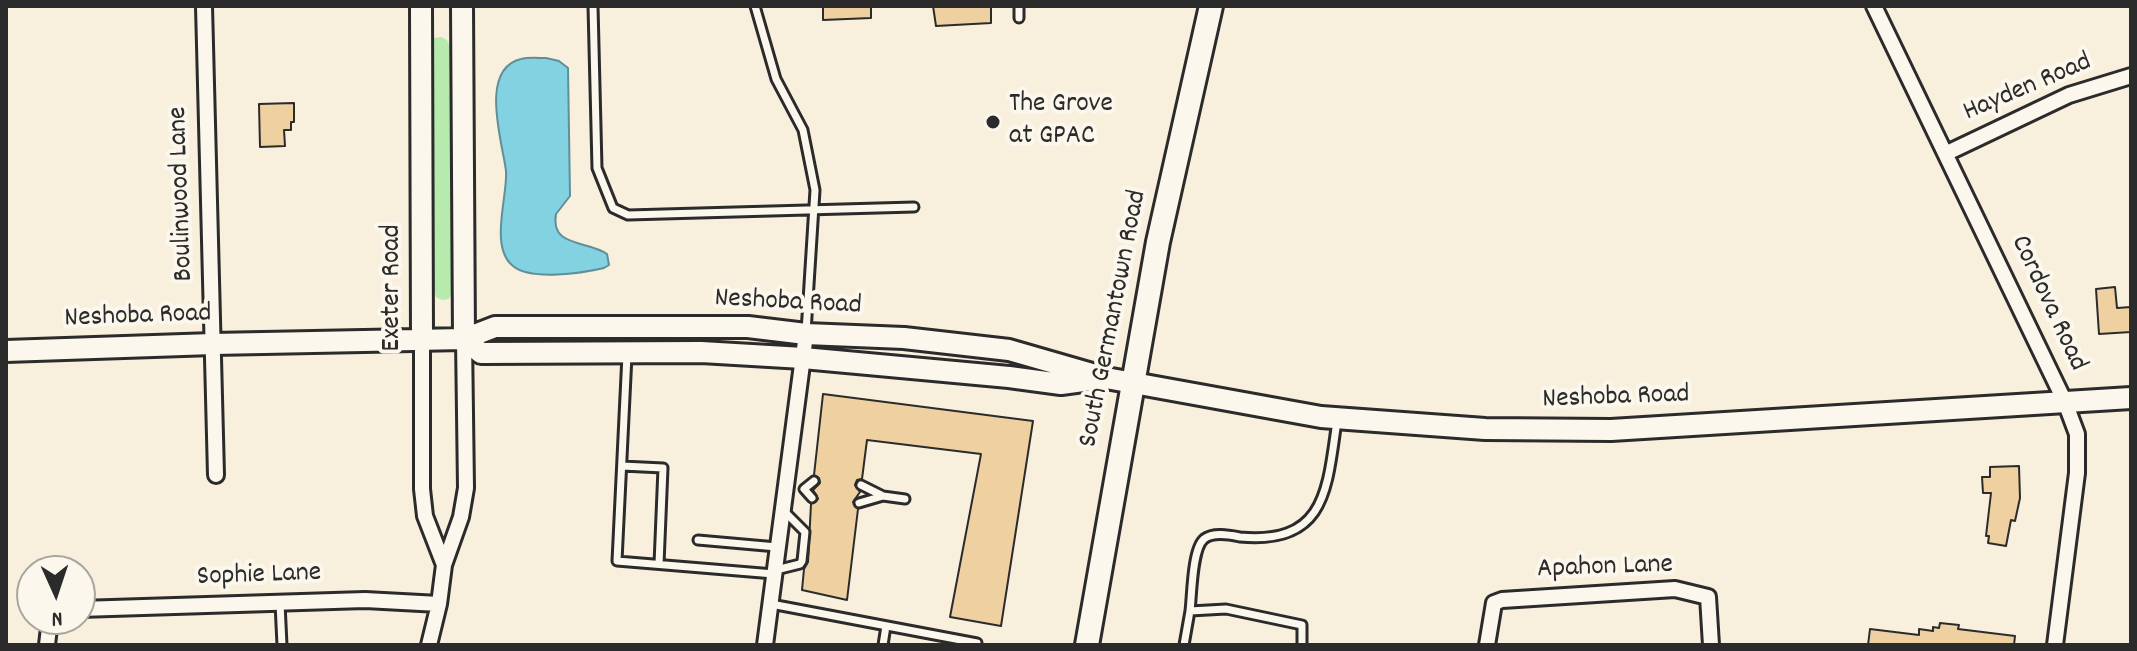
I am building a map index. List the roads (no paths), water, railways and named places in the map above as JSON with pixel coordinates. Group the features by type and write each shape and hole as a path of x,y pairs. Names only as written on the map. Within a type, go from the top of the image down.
{"main road":[{"name":"South Germantown Road","path":"1087,645 1158,242 1211,6"}],"street":[{"name":"Boulinwood Lane","path":"204,6 216,475"},
{"name":"Exeter Road","path":"421,6 422,489 425,516 444,565"},
{"name":"Exeter Road","path":"429,645 444,565 461,517 466,488 462,6"},
{"name":"Cordova Road","path":"1874,6 1947,153 2065,402 2077,434 2077,486 2055,645"},
{"name":"Hayden Road","path":"1947,153 2069,95 2131,76"},
{"name":"Neshoba Road","path":"6,351 464,339 495,327 748,327 806,334 904,338 1009,350 1106,378 1337,418 1485,429 1611,430 2131,398"},
{"path":"765,645 806,334"},
{"name":"Neshoba Road","path":"464,339 481,353 701,352 803,358 1061,384 1106,378"},
{"name":"Apahon Lane","path":"1487,645 1494,603 1502,600 1675,589 1708,597 1711,645"},
{"name":"Sophie Lane","path":"96,609 365,600 439,604"}],"lane":[{"path":"593,6 597,168 613,208 628,215 914,207"},
{"path":"755,6 776,79 803,130 813,173 806,334"},
{"path":"1019,6 1019,18"},
{"path":"628,353 617,561 776,572 802,561 805,532 784,511"},
{"path":"1184,645 1197,549 1205,538 1219,534 1264,539 1285,535 1316,514 1328,483 1337,418"},
{"path":"622,466 663,468 659,564"},
{"path":"804,489 814,481"},
{"path":"861,485 883,496 905,499"},
{"path":"787,486 804,489 812,498"},
{"path":"859,503 883,496"},
{"path":"698,540 779,547"},
{"path":"280,603 282,645"},
{"path":"771,604 977,643"},
{"path":"1190,611 1226,609 1302,625 1302,645"},
{"path":"883,645 886,626"}],"water":[{"path":"524,58 559,61 568,68 570,196 556,214 556,225 564,238 607,254 609,265 604,268 544,275 521,271 513,266 502,247 506,171 496,109 500,77 508,66"}],"place":[{"name":"The Grove at GPAC","path":"993,122"}]}
